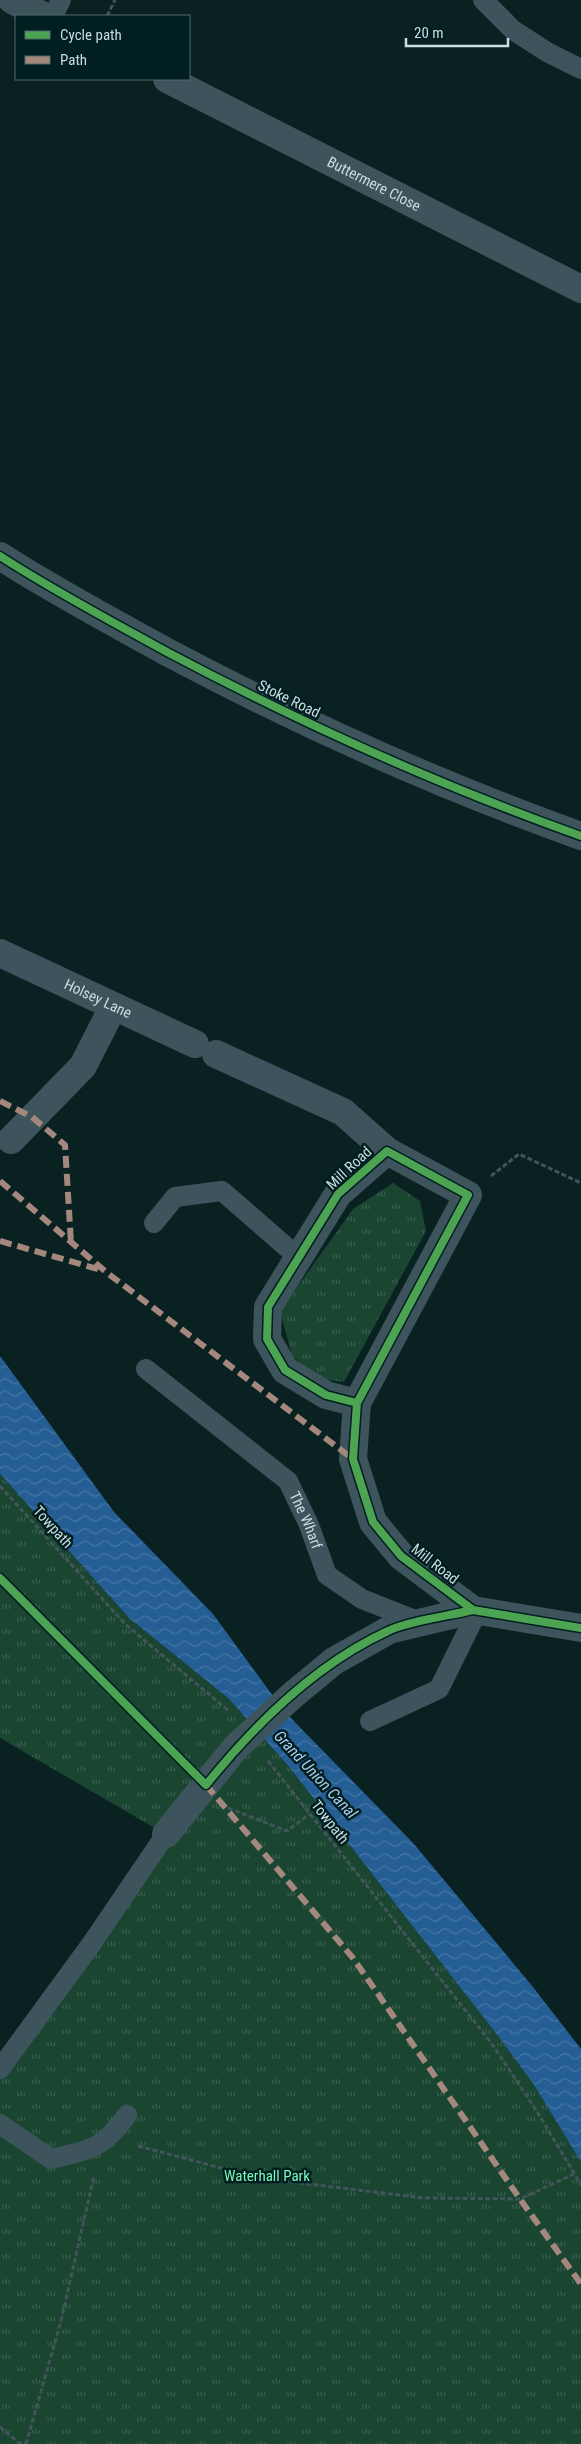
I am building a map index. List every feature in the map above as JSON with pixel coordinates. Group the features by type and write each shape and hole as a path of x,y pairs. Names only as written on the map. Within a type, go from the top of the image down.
{"street":[{"path":"12,0 42,15"},
{"name":"Buttermere Close","path":"169,80 581,289"},
{"name":"Stoke Road","path":"0,556 98,614 301,721 433,779 581,836"},
{"name":"Holsey Lane","path":"0,953 343,1112 387,1151"},
{"path":"11,1140 83,1066 113,1007"},
{"name":"Mill Road","path":"357,1403 326,1395 285,1370 267,1339 268,1306 338,1194 387,1151 468,1195 357,1403 353,1458 373,1522 401,1556 475,1611 581,1628"},
{"path":"166,1834 236,1747 294,1694 334,1661 389,1630 475,1611"}],"lane":[{"path":"54,15 61,0"},
{"path":"483,0 513,30 547,52 581,69"},
{"path":"154,1223 175,1197 222,1191 299,1258"},
{"name":"The Wharf","path":"146,1369 288,1481 309,1525 327,1575 362,1600 420,1622"},
{"path":"370,1721 439,1689 475,1611"},
{"path":"0,2069 92,1943 166,1834"},
{"path":"0,2124 51,2159 101,2145 127,2115"}],"path":[{"path":"108,15 115,0"},
{"path":"468,1195 519,1154 581,1183"},
{"path":"225,1807 287,1831 310,1814"},
{"path":"26,2444 61,2321 101,2145 127,2143 259,2178 424,2198 520,2199 574,2174"},
{"path":"0,2427 20,2444"}],"green space":[{"path":"393,1183 420,1201 426,1231 344,1382 320,1379 292,1356 280,1311 353,1209"},
{"name":"Waterhall Park","path":"0,1474 130,1619 228,1698 290,1768 501,2040 534,2085 581,2162 581,2444 0,2444 0,2069 165,1834 0,1738"}],"water":[{"name":"Grand Union Canal","path":"0,1356 114,1512 213,1614 284,1711 414,1844 533,1987 581,2049 581,2162 534,2085 501,2040 290,1768 228,1698 130,1619 0,1474"}],"marked path":[{"path":"0,1101 32,1117 65,1145 71,1243"},
{"path":"0,1181 106,1272 353,1459"},
{"path":"0,1241 101,1270"},
{"path":"206,1785 353,1958 581,2284"}],"cycle path":[{"path":"0,556 62,594 125,629 268,704 422,774 581,836"},
{"path":"357,1403 326,1395 285,1370 267,1339 268,1307 338,1194 387,1151 468,1195 357,1403 353,1459 373,1522 401,1556 473,1610 581,1628"},
{"path":"0,1578 206,1785 266,1718 336,1660 396,1627 473,1610"}]}
